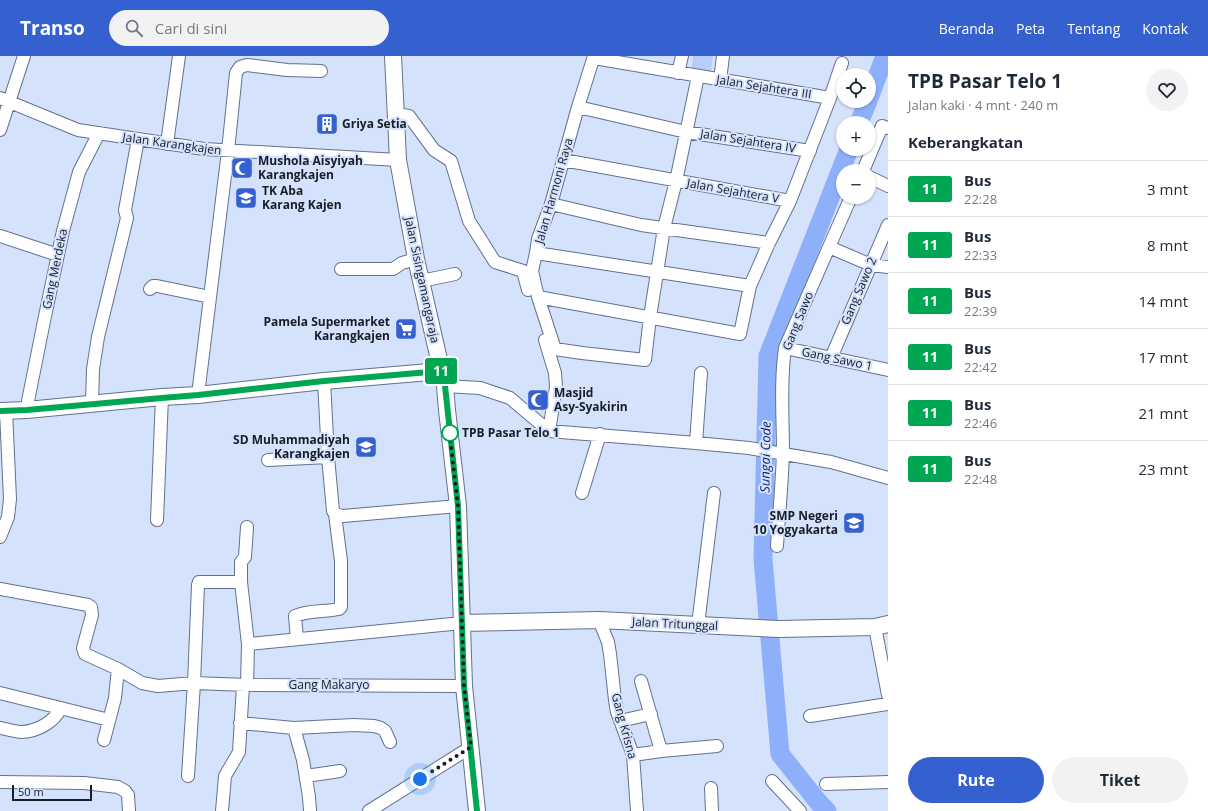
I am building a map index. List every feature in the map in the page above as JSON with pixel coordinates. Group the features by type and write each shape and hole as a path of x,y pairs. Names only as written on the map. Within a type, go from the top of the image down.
{"main road":[{"name":"Jalan Sisingamangaraja","path":"393,56 398,160 416,259 443,378 458,506 464,686 477,811"},
{"path":"3,411 198,395 324,381 443,378"},
{"name":"Jalan Tritunggal","path":"462,623 599,620 779,629 882,625"}],"street":[{"path":"0,130 4,100 24,56"},
{"path":"167,144 179,56"},
{"path":"678,73 682,56"},
{"path":"720,80 723,56"},
{"name":"Jalan Sejahtera III","path":"594,57 678,73 830,98"},
{"name":"Jalan Harmoni Raya","path":"594,57 578,107 551,204 538,239 532,271 538,297 555,349 645,360 650,317"},
{"path":"198,395 236,73 241,62 247,66 321,72"},
{"path":"538,297 740,334 750,286 790,201 842,63"},
{"path":"650,317 664,228 676,181 698,76"},
{"name":"Jalan Karangkajen","path":"4,100 78,130 204,150 398,160"},
{"name":"Jalan Sejahtera IV","path":"578,107 686,132 810,151"},
{"path":"396,114 409,116 434,150 451,161 469,221 495,262 523,271 555,373 556,387 550,431"},
{"path":"866,164 882,126 888,128"},
{"name":"Gang Merdeka","path":"27,410 42,328 78,172 99,133"},
{"path":"92,404 93,369 98,337 127,218 124,210 138,139"},
{"name":"Jalan Sejahtera V","path":"563,160 790,201"},
{"path":"876,180 888,186"},
{"path":"551,204 641,225 769,243"},
{"name":"Gang Sawo","path":"777,546 779,453 785,348 849,204"},
{"name":"Gang Sawo 2","path":"831,358 888,225"},
{"path":"0,236 58,255"},
{"path":"829,247 871,265 888,267"},
{"path":"536,253 750,286"},
{"path":"341,269 393,269 402,263 416,259"},
{"path":"421,281 455,274"},
{"path":"150,288 157,286 210,297"},
{"name":"Gang Sawo 1","path":"785,348 888,370"},
{"path":"696,443 701,373"},
{"path":"443,378 510,398 550,431 600,434 749,448 831,462 888,478"},
{"path":"297,639 295,616 303,613 332,611 341,607 341,561 335,514 333,511 328,458 324,381"},
{"path":"157,520 162,398"},
{"path":"0,537 8,517 10,499 3,411"},
{"path":"582,493 600,434"},
{"path":"268,460 328,458"},
{"path":"698,625 714,493"},
{"path":"335,514 343,516 458,506"},
{"path":"222,811 225,775 239,752 240,723 245,685 248,644 241,582 241,562 245,557 247,527"},
{"path":"188,776 198,585 199,582 241,582"},
{"name":"Gang Makaryo","path":"0,589 88,605 91,607 92,615 83,652 118,669 142,683 150,685 158,686 194,683 245,685 464,686"},
{"name":"Gang Krisna","path":"599,620 608,642 615,700 620,721 633,755 637,811"},
{"path":"248,644 462,623"},
{"path":"882,625 888,691"},
{"path":"104,740 115,698 118,669"},
{"path":"641,680 661,751"},
{"path":"0,693 109,720"},
{"path":"810,716 888,704"},
{"path":"0,728 21,732 37,729 51,721 58,714 61,708"},
{"path":"620,721 651,714"},
{"path":"240,723 294,728 354,725 374,726 385,731 390,742"},
{"path":"294,728 303,760 310,811"},
{"path":"633,755 716,746"},
{"path":"370,811 471,747"},
{"path":"306,776 340,770"},
{"path":"772,781 800,811"},
{"path":"0,782 84,784 118,787 125,791 128,795 129,811"},
{"path":"826,784 888,782"},
{"path":"711,788 712,811"}],"shaded area":[{"path":"693,56 713,56 711,71 692,68"}],"waterway":[{"name":"Sungai Code","path":"876,80 885,56"},
{"name":"Sungai Code","path":"862,116 865,108"},
{"name":"Sungai Code","path":"827,811 780,754 763,559 768,356 846,156"}],"bus line":[{"name":"11","path":"0,411 198,395 324,381 441,371 445,386 458,506 464,686 477,811"}],"place":[{"name":"Griya Setia","path":"327,124"},
{"name":"Mushola Aisyiyah Karangkajen","path":"242,168"},
{"name":"TK Aba Karang Kajen","path":"246,198"},
{"name":"Pamela Supermarket Karangkajen","path":"406,329"},
{"name":"Masjid Asy-Syakirin","path":"538,400"},
{"name":"TPB Pasar Telo 1","path":"450,433"},
{"name":"SD Muhammadiyah Karangkajen","path":"366,447"},
{"name":"SMP Negeri 10 Yogyakarta","path":"854,523"}],"route":[{"path":"420,779 471,747 464,686 458,506 449,429 450,433"}]}
